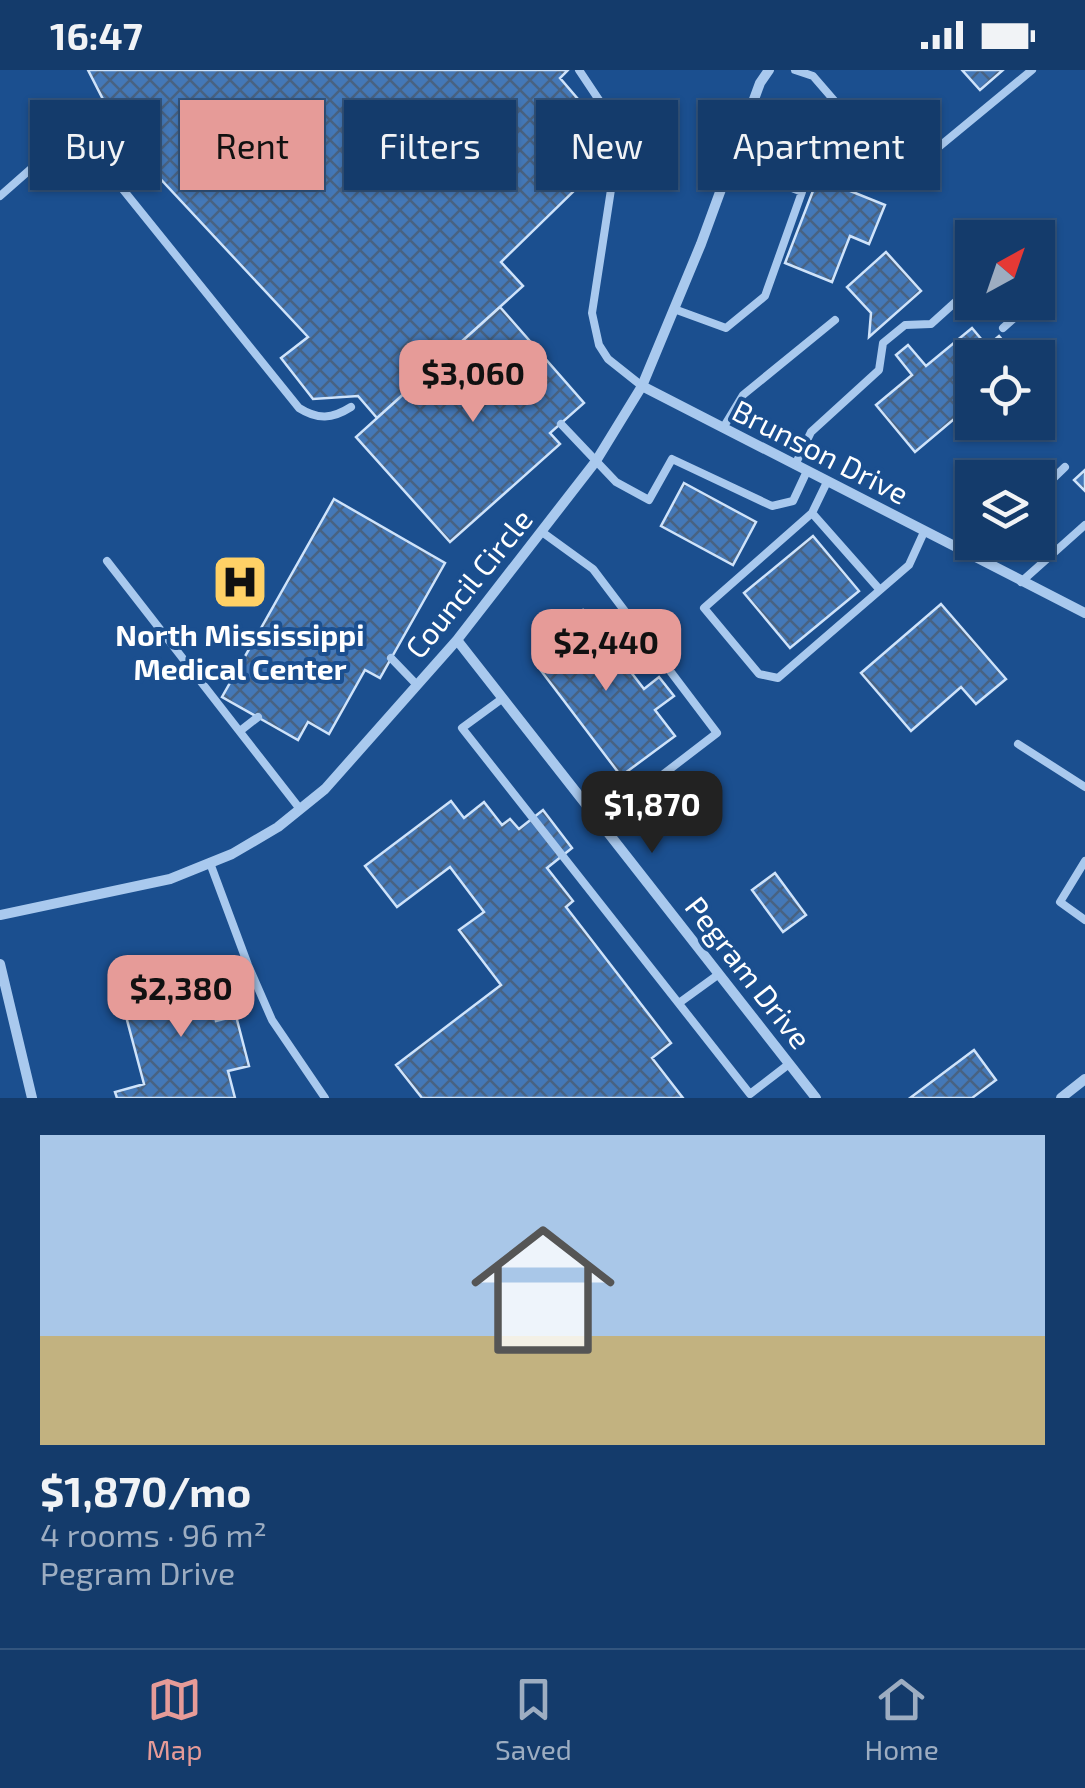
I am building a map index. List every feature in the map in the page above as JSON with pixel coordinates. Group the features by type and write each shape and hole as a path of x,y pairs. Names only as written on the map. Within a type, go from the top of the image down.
{"street":[{"name":"Council Circle","path":"753,100 768,70"},
{"name":"Council Circle","path":"0,915 170,879 232,854 278,828 325,790 457,640 596,461 642,386 720,190"},
{"name":"Brunson Drive","path":"642,386 955,548"},
{"name":"Brunson Drive","path":"980,560 1085,614"},
{"name":"Pegram Drive","path":"457,640 816,1098"},
{"path":"0,964 32,1098"},
{"path":"1061,1098 1085,1079"}],"lane":[{"path":"579,70 617,126 624,150 612,183 592,314 608,360 642,386"},
{"path":"795,70 813,76 897,173 906,174 1032,70"},
{"path":"0,196 75,130 300,408 312,416 323,417 337,416 350,407"},
{"path":"674,309 726,328 765,296 802,192 797,190"},
{"path":"795,465 811,432 879,370 883,343 904,325 931,324 955,303"},
{"path":"723,428 743,395 835,320"},
{"path":"1003,328 1012,320"},
{"path":"562,424 616,482 649,500 672,459 772,506 793,501 807,471"},
{"path":"1055,477 1065,467"},
{"path":"827,482 812,513 704,608 759,674 778,678 909,566 924,532"},
{"path":"812,513 880,590"},
{"path":"1021,582 1085,525"},
{"path":"542,532 593,569 717,733 601,822"},
{"path":"107,561 300,809"},
{"path":"392,658 417,685"},
{"path":"503,698 462,728 750,1094 789,1064"},
{"path":"240,731 258,717"},
{"path":"1018,744 1085,787"},
{"path":"1085,861 1060,902 1085,920"},
{"path":"210,863 272,1020 325,1098"},
{"path":"679,1003 719,974"}],"building":[{"path":"88,70 568,70 560,78 579,100 536,100 536,190 575,190 501,262 523,286 377,418 358,396 313,399 281,358 308,337 160,178 160,100 103,100"},
{"path":"962,70 1003,70 980,90"},
{"path":"813,190 848,190 885,205 869,244 850,236 832,282 785,263"},
{"path":"886,252 921,291 869,337 871,313 847,287"},
{"path":"500,307 584,403 550,433 560,444 450,542 356,437"},
{"path":"972,328 982,340 957,340"},
{"path":"955,342 955,418 915,452 876,405 912,375 896,355 908,345 926,366"},
{"path":"1085,470 1085,491 1074,480"},
{"path":"684,483 756,522 733,565 661,526"},
{"path":"334,499 445,563 380,678 365,670 329,734 308,722 298,740 222,697"},
{"path":"813,536 859,591 790,648 744,593"},
{"path":"941,604 1006,679 976,704 961,687 911,731 861,673"},
{"path":"583,610 644,689 659,677 674,696 655,710 675,736 621,776 536,664 570,619"},
{"path":"451,801 464,818 484,802 502,825 510,819 519,829 543,810 572,848 547,868 573,901 566,907 671,1043 652,1058 683,1098 422,1098 396,1065 501,985 459,930 484,912 450,867 397,907 365,866"},
{"path":"775,873 806,915 783,932 752,890"},
{"path":"203,969 216,1021 236,1016 249,1066 228,1071 235,1098 117,1098 115,1092 144,1084 119,990"},
{"path":"974,1050 996,1080 972,1098 910,1098"}],"place":[{"name":"North Mississippi Medical Center","path":"240,582"}]}
